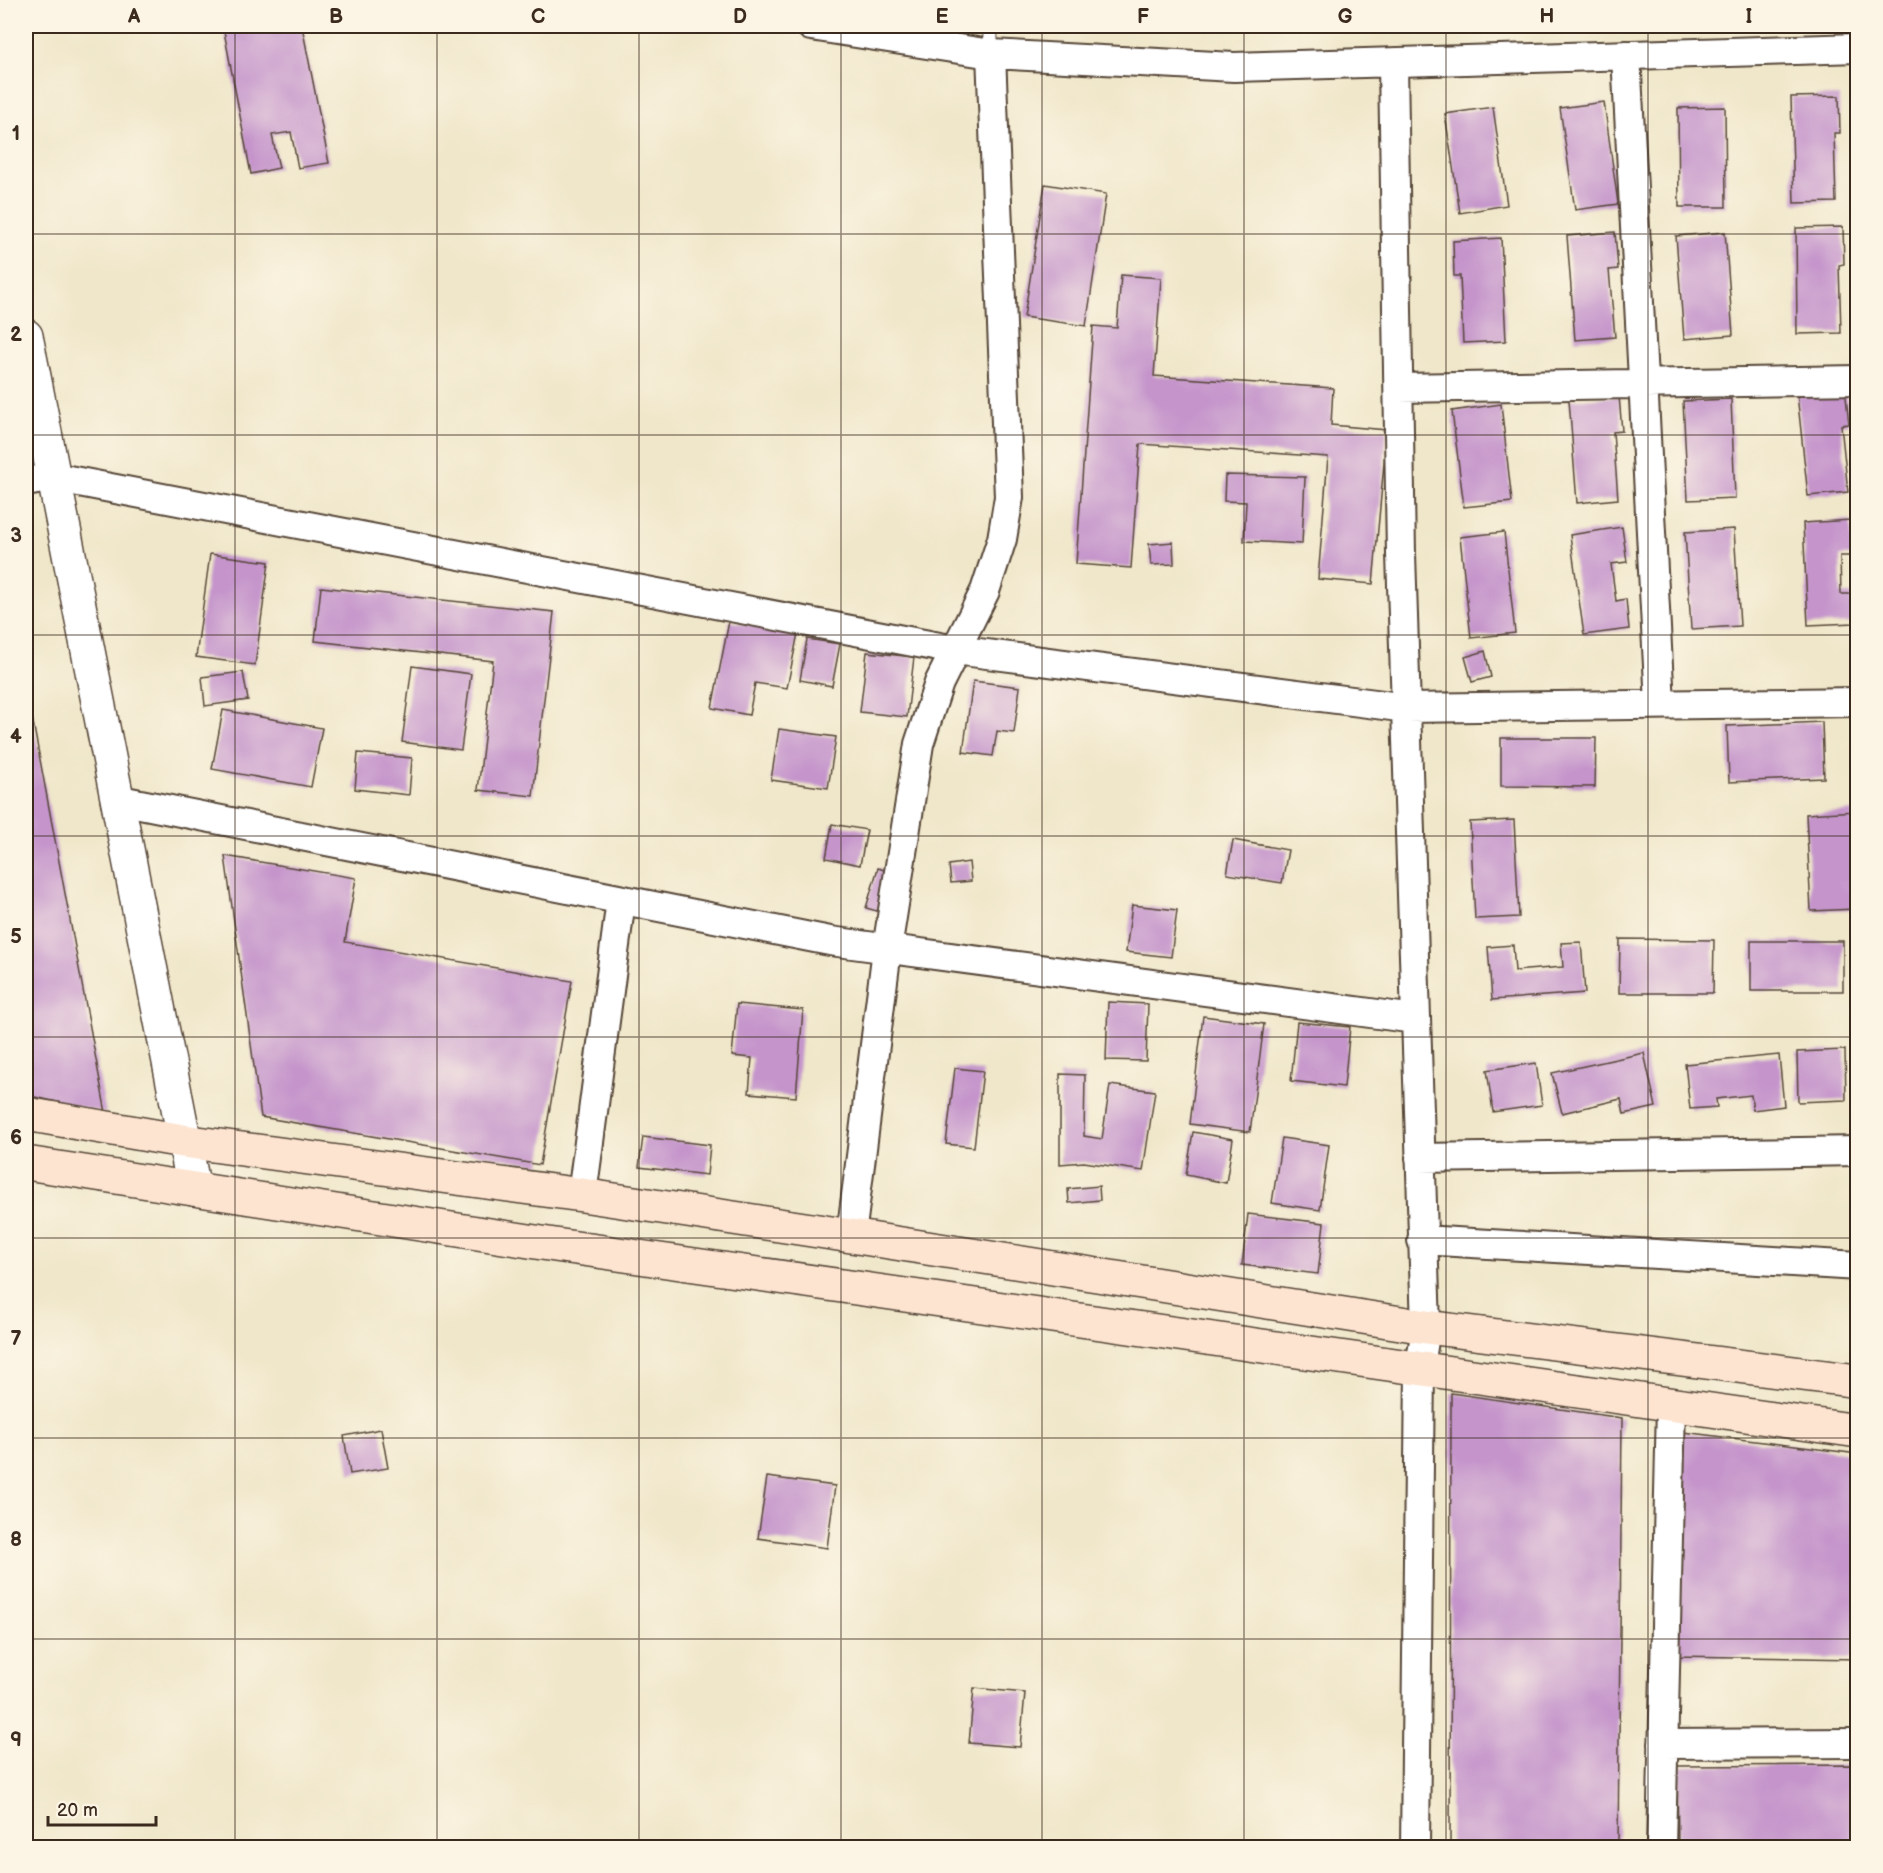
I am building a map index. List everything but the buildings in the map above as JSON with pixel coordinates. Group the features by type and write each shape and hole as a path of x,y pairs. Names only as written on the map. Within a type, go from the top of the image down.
{"main road":[{"path":"26,1114 183,1141 582,1195 1426,1327 1857,1381"},
{"path":"26,1163 555,1245 1857,1431"}],"street":[{"path":"811,26 991,54 1234,67 1393,64 1857,48"},
{"path":"851,1236 887,949 919,744 929,708 985,591 1002,539 1008,496 991,54"},
{"path":"1626,55 1660,704"},
{"path":"1393,64 1415,1019 1426,1327 1420,1367 1415,1848"},
{"path":"26,336 39,479 115,799 194,1189"},
{"path":"1399,388 1643,382 1857,381"},
{"path":"39,479 956,650 1407,708 1857,702"},
{"path":"115,799 830,941 1415,1019"},
{"path":"582,1195 621,900"},
{"path":"1420,1158 1857,1151"},
{"path":"1422,1240 1857,1266"},
{"path":"1661,1848 1671,1404"},
{"path":"1663,1744 1857,1743"}],"lane":[{"path":"990,26 991,54"}]}
